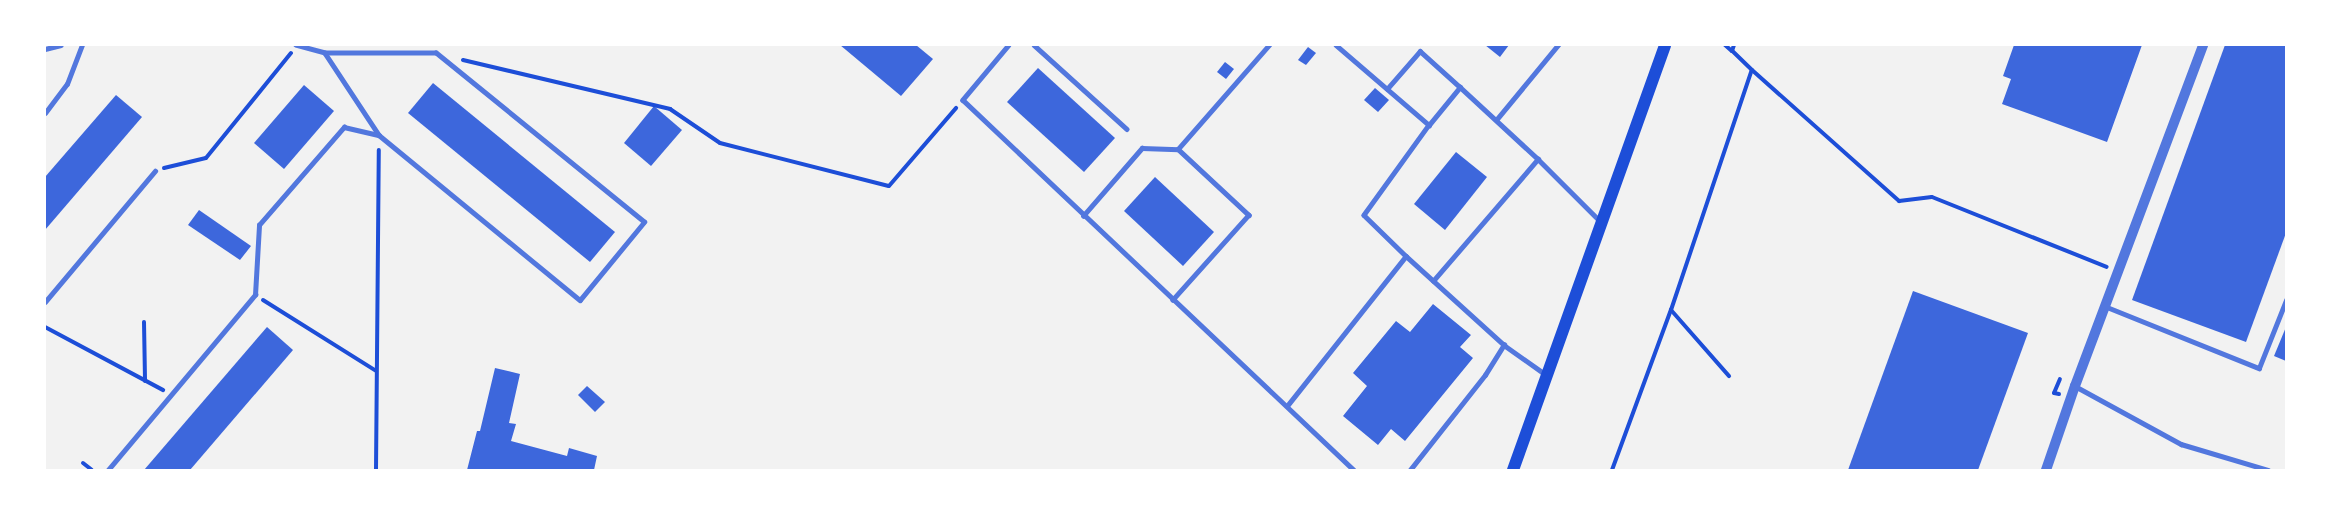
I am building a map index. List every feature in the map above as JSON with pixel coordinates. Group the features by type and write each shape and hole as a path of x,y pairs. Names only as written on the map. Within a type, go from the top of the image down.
{"main road":[{"path":"1513,470 1665,45"}],"street":[{"path":"2046,470 2074,386 2203,45"}],"lane":[{"path":"45,49 61,45"},
{"path":"45,113 67,84 82,45"},
{"path":"297,45 325,53 436,53 644,222 580,300 379,135 325,53"},
{"path":"1009,45 963,100 1354,470"},
{"path":"1034,45 1127,129"},
{"path":"1178,149 1269,45"},
{"path":"1336,45 1429,125"},
{"path":"1387,89 1425,45"},
{"path":"1497,119 1558,45"},
{"path":"1420,51 1497,119 1601,223"},
{"path":"1460,87 1429,125 1364,215 1504,345 1547,375"},
{"path":"108,470 255,296 259,225 344,127 379,135"},
{"path":"1083,216 1142,148 1178,149 1249,215 1173,300"},
{"path":"1433,280 1538,159"},
{"path":"45,302 155,171"},
{"path":"1287,406 1406,256"},
{"path":"2105,306 2259,368 2286,300"},
{"path":"1410,470 1485,375 1504,345"},
{"path":"2074,386 2181,444 2268,470"}],"path":[{"path":"155,171 206,158 297,45"},
{"path":"1725,45 1899,201 1932,197 2107,267 2103,277"},
{"path":"1732,51 1734,45"},
{"path":"436,53 670,109 720,143 889,186 963,100"},
{"path":"1612,470 1671,310 1752,70"},
{"path":"376,470 379,135"},
{"path":"255,296 377,371"},
{"path":"1671,310 1729,376"},
{"path":"144,322 145,381"},
{"path":"45,327 171,395"},
{"path":"2063,372 2054,393 2070,398"},
{"path":"83,463 92,470"}],"building":[{"path":"840,45 916,45 933,59 901,96"},
{"path":"1485,45 1509,45 1500,57"},
{"path":"2014,45 2142,45 2107,142 2002,104 2011,79 2003,76"},
{"path":"2225,45 2286,45 2286,233 2246,342 2132,300"},
{"path":"1308,47 1316,53 1306,65 1298,60"},
{"path":"1225,62 1234,69 1226,79 1217,72"},
{"path":"1038,68 1115,138 1084,172 1007,102"},
{"path":"433,83 615,232 590,262 408,113"},
{"path":"304,85 334,111 284,169 254,143"},
{"path":"1375,88 1389,100 1378,112 1364,100"},
{"path":"116,95 142,117 45,230 45,177"},
{"path":"654,106 682,130 651,166 624,143"},
{"path":"1456,152 1487,177 1445,230 1414,204"},
{"path":"1155,177 1214,232 1183,266 1124,211"},
{"path":"199,210 251,246 240,260 188,225"},
{"path":"1913,291 2028,333 1978,470 1848,470"},
{"path":"1433,304 1471,335 1460,347 1473,358 1405,441 1391,429 1378,445 1343,416 1367,386 1353,373 1396,321 1410,332"},
{"path":"267,327 293,350 190,470 144,470"},
{"path":"2286,327 2286,361 2274,356"},
{"path":"495,368 520,374 509,423 516,424 511,441 567,456 569,448 597,456 594,470 467,470 477,431 480,431"},
{"path":"587,386 605,402 595,412 578,395"}]}
